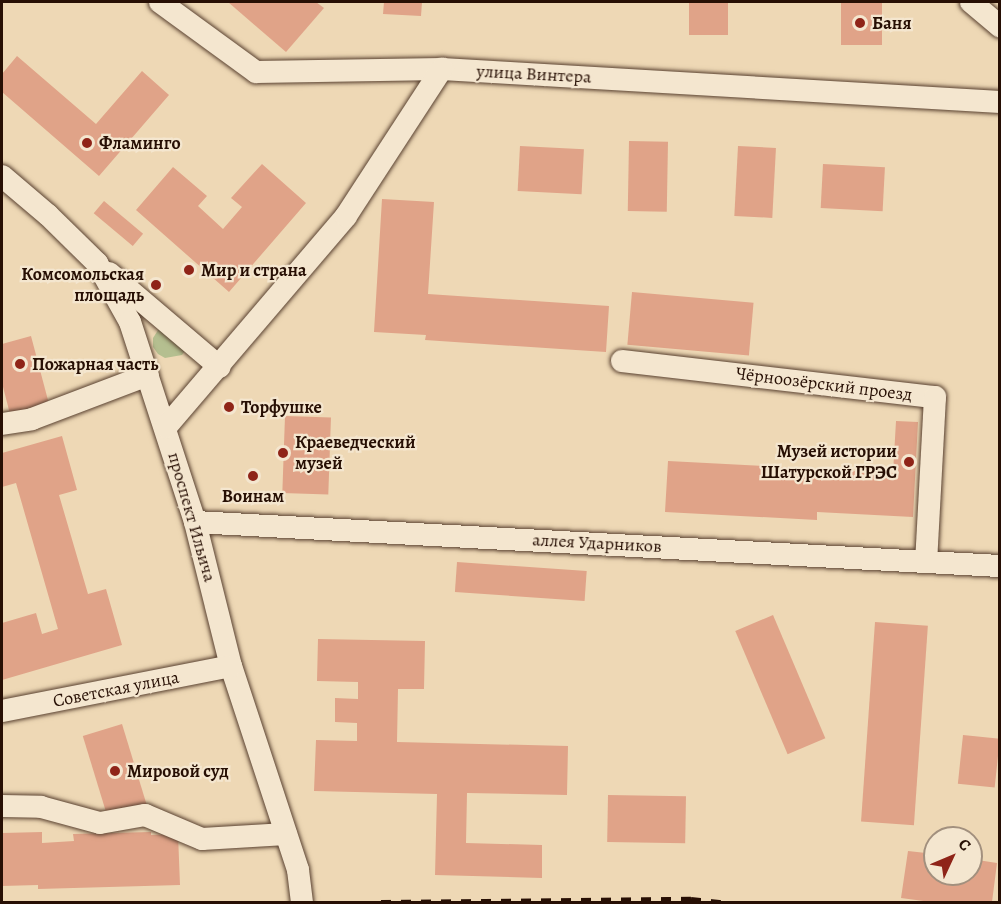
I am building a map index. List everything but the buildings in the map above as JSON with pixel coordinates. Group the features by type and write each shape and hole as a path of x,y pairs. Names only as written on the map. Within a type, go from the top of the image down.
{"street":[{"name":"улица Винтера","path":"160,2 256,72 442,69 999,102"},
{"path":"971,2 999,26"},
{"path":"166,427 220,367 346,216 442,69"},
{"name":"проспект Ильича","path":"2,176 48,214 97,263 130,322 195,522 231,666 298,870 302,903"},
{"path":"97,263 220,367"},
{"name":"Чёрноозёрский проезд","path":"622,361 935,397 926,561"},
{"path":"2,424 32,419 148,375"},
{"name":"аллея Ударников","path":"195,522 999,566"},
{"name":"Советская улица","path":"2,711 231,666"},
{"path":"2,806 41,807 100,823 145,815 202,839 286,834"}],"green space":[{"path":"162,324 187,348 182,355 165,358 153,347 153,338"}],"railway":[{"path":"381,902 691,899 722,902"}],"place":[{"name":"Баня","path":"860,23"},
{"name":"Фламинго","path":"87,143"},
{"name":"Мир и страна","path":"189,270"},
{"name":"Комсомольская площадь","path":"156,285"},
{"name":"Пожарная часть","path":"20,364"},
{"name":"Торфушке","path":"229,407"},
{"name":"Краеведческий музей","path":"283,453"},
{"name":"Музей истории Шатурской ГРЭС","path":"909,462"},
{"name":"Воинам","path":"253,476"},
{"name":"Мировой суд","path":"115,771"}]}
